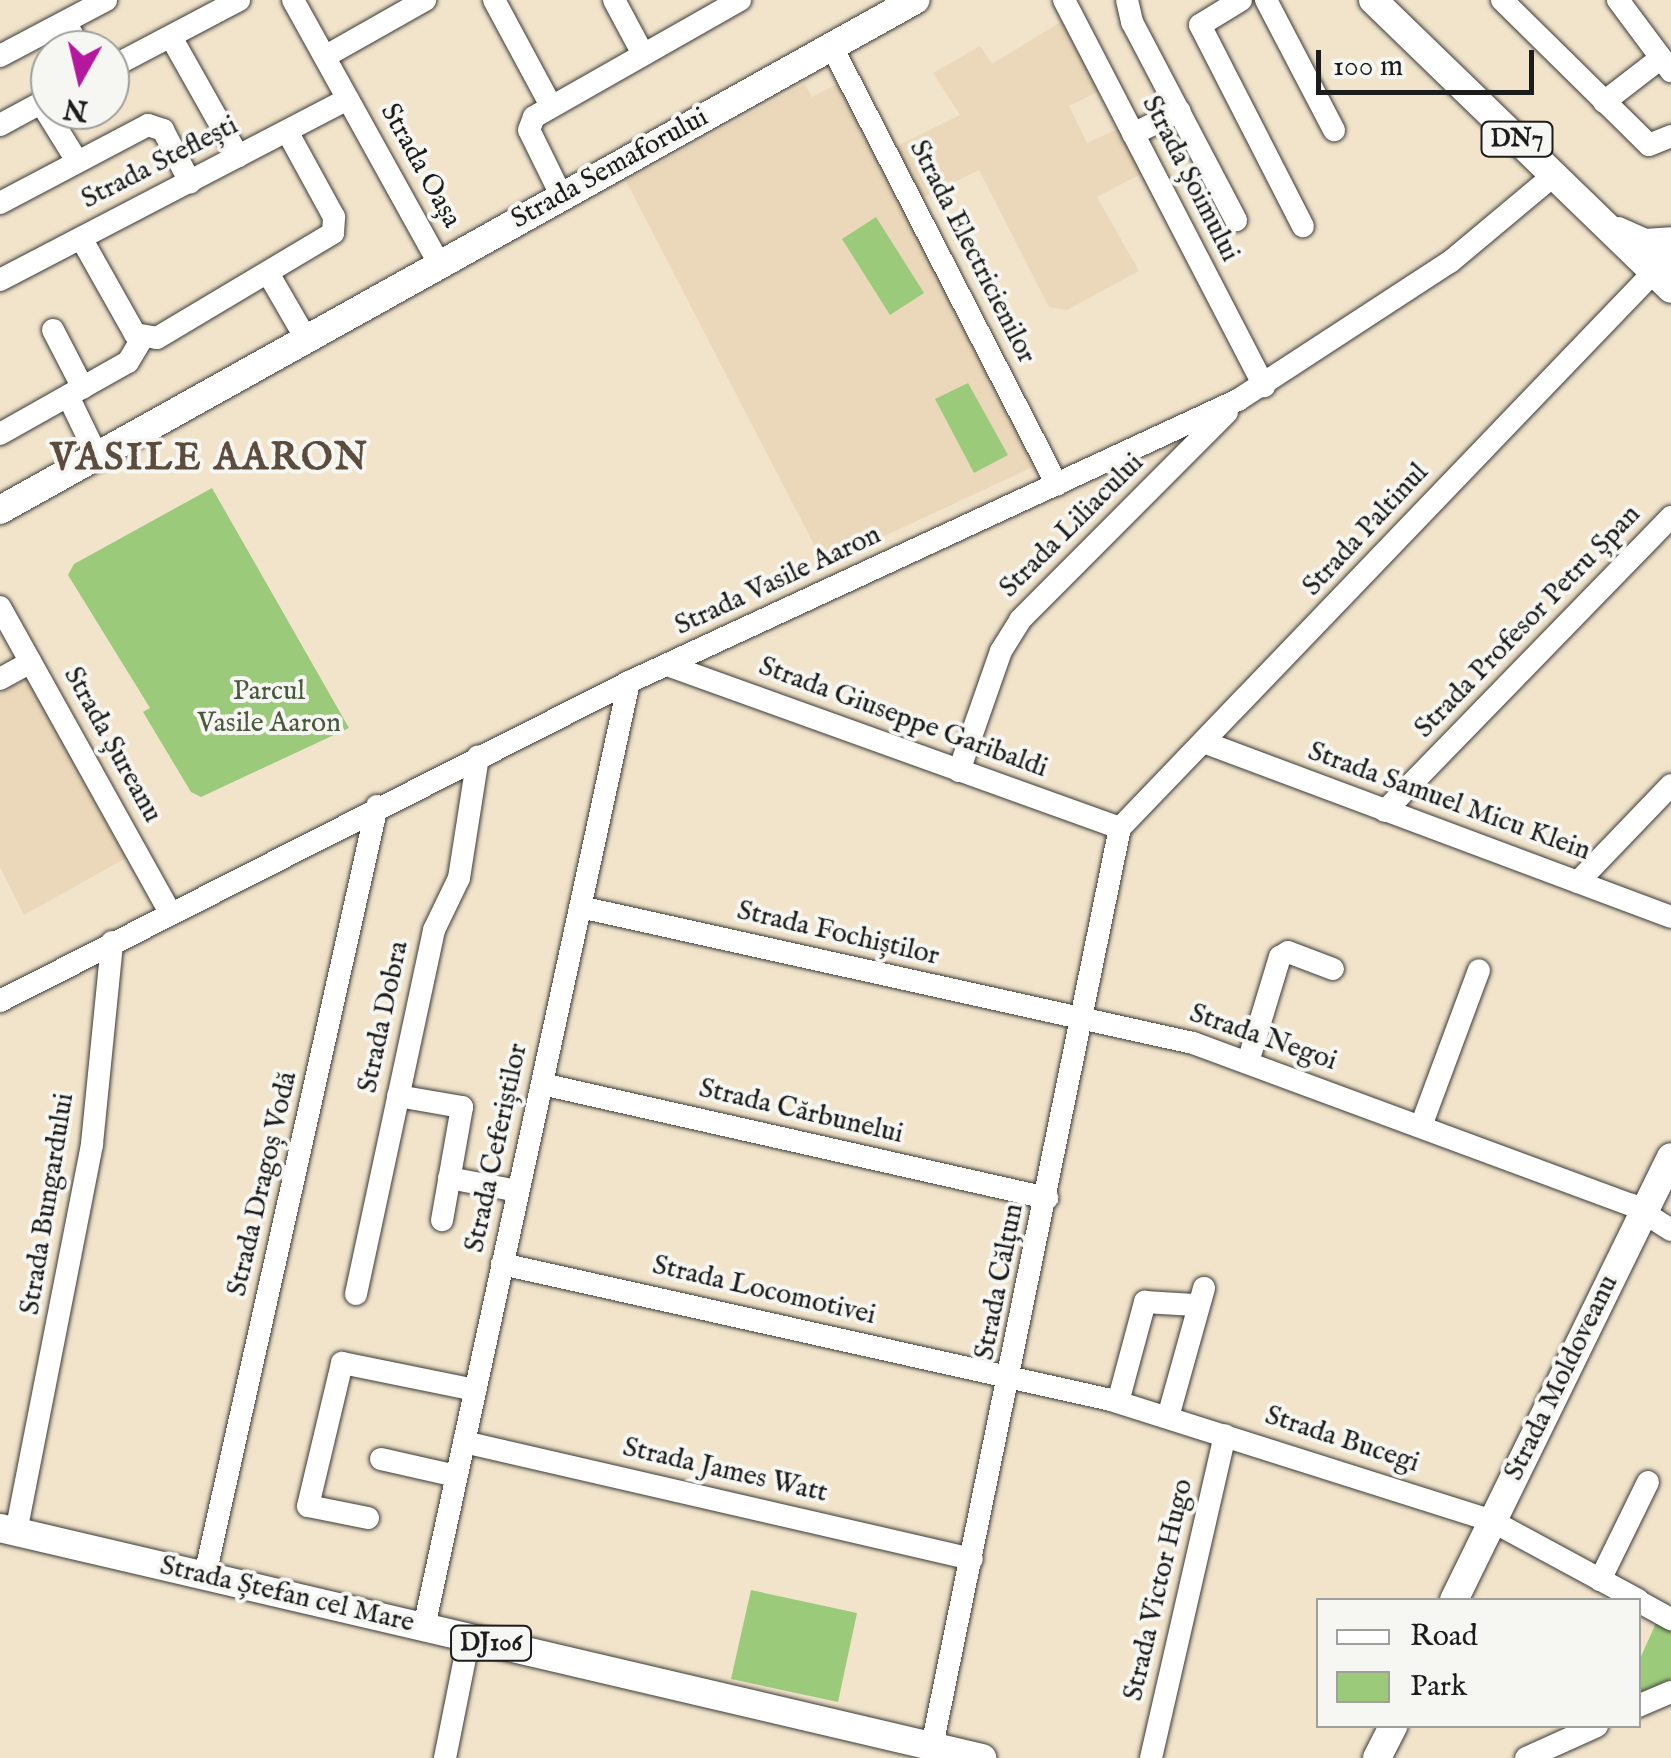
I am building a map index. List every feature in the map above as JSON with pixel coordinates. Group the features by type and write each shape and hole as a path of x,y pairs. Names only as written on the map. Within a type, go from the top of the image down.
{"main road":[{"name":"Strada Semaforului","path":"0,510 915,0"},
{"name":"DN7","path":"1373,0 1604,223 1665,271"},
{"path":"1604,223 1636,241 1671,241"},
{"name":"Strada Moldoveanu","path":"1455,1598 1671,1157"},
{"name":"Strada Ștefan cel Mare","path":"8,1530 982,1758"},
{"path":"1377,1758 1392,1728"}],"street":[{"path":"130,58 239,0"},
{"name":"Strada Oașa","path":"293,0 439,263"},
{"path":"326,56 425,0"},
{"path":"494,0 551,106"},
{"path":"614,0 643,54"},
{"path":"561,195 530,130 534,116 737,0"},
{"name":"Strada Șoimului","path":"1064,0 1264,386"},
{"name":"Strada Șoimului","path":"1127,0 1236,220"},
{"path":"1241,0 1200,25 1303,226"},
{"path":"1266,0 1334,130"},
{"path":"1502,0 1653,147 1671,136"},
{"path":"1604,102 1666,64 1618,0"},
{"path":"0,56 93,3"},
{"path":"65,22 70,30"},
{"path":"171,37 238,156"},
{"name":"Strada Electricienilor","path":"832,47 1057,486"},
{"name":"Strada Steflești","path":"6,276 348,99"},
{"path":"0,124 30,108"},
{"path":"1133,134 1180,111"},
{"path":"0,203 156,126 190,182"},
{"path":"61,130 78,162"},
{"path":"141,340 156,338 327,240 335,225 287,131"},
{"name":"Strada Vasile Aaron","path":"0,1001 377,806 629,682 1238,400 1450,262 1554,175"},
{"path":"81,238 141,340"},
{"path":"0,251 6,276"},
{"name":"Strada Paltinul","path":"1120,828 1665,271"},
{"path":"268,273 306,337"},
{"path":"52,330 97,456"},
{"path":"0,434 128,362 141,340"},
{"name":"Strada Liliacului","path":"959,770 1002,651 1020,620 1238,400"},
{"name":"Strada Profesor Petru Șpan","path":"1385,810 1671,518"},
{"name":"Strada Șureanu","path":"0,607 170,913"},
{"path":"0,679 32,662"},
{"name":"Strada Giuseppe Garibaldi","path":"666,665 1120,828"},
{"name":"Strada Ceferiștilor","path":"424,1627 629,682"},
{"name":"Strada Samuel Micu Klein","path":"1206,743 1671,917"},
{"name":"Strada Dobra","path":"356,1294 434,930 458,878 478,756"},
{"path":"1578,882 1671,785"},
{"name":"Strada Dragoș Vodă","path":"205,1575 377,806"},
{"name":"Strada Călțun","path":"932,1746 1012,1377 1120,828"},
{"name":"Strada Fochiștilor","path":"580,906 1082,1020"},
{"name":"Strada Bungardului","path":"8,1530 92,1144 112,942"},
{"path":"1248,1062 1280,957 1288,952 1333,968"},
{"path":"1422,1126 1479,970"},
{"name":"Strada Negoi","path":"1082,1020 1193,1043 1248,1062 1645,1210 1671,1230"},
{"name":"Strada Cărbunelui","path":"542,1084 1048,1198"},
{"path":"398,1096 462,1108 442,1220"},
{"path":"449,1178 518,1191"},
{"name":"Strada Locomotivei","path":"502,1264 1012,1377"},
{"path":"1118,1402 1146,1302 1199,1297 1168,1418"},
{"path":"368,1518 308,1506 342,1363 475,1390"},
{"name":"Strada Bucegi","path":"1012,1377 1118,1402 1492,1521 1633,1598"},
{"name":"Strada Victor Hugo","path":"1151,1758 1225,1435"},
{"name":"Strada James Watt","path":"464,1442 972,1559"},
{"path":"381,1459 456,1476"},
{"path":"1600,1580 1648,1482"},
{"name":"Strada Bucegi","path":"1641,1603 1671,1618"},
{"path":"445,1758 469,1638"},
{"path":"1641,1705 1671,1692"},
{"path":"1526,1758 1593,1728"}],"shaded area":[{"path":"1062,21 1099,91 1069,106 1087,143 1120,128 1143,173 1097,197 1139,271 1067,310 1049,307 979,170 922,198 895,147 960,115 933,73 980,46 992,64"},
{"path":"841,82 1035,466 824,564 626,181 805,84 812,97"},
{"path":"27,679 126,858 24,915 0,867 0,694"}],"green space":[{"path":"876,217 924,293 890,315 842,239"},
{"path":"968,383 1008,455 974,473 935,399"},
{"name":"Parcul Vasile Aaron","path":"212,488 349,728 201,797 191,792 143,712 150,708 68,575 74,564"},
{"path":"751,1590 857,1613 838,1702 731,1679"},
{"path":"1656,1623 1671,1631 1671,1679 1641,1692 1641,1657"}],"district":[{"name":"VASILE AARON","path":"210,460"}]}
